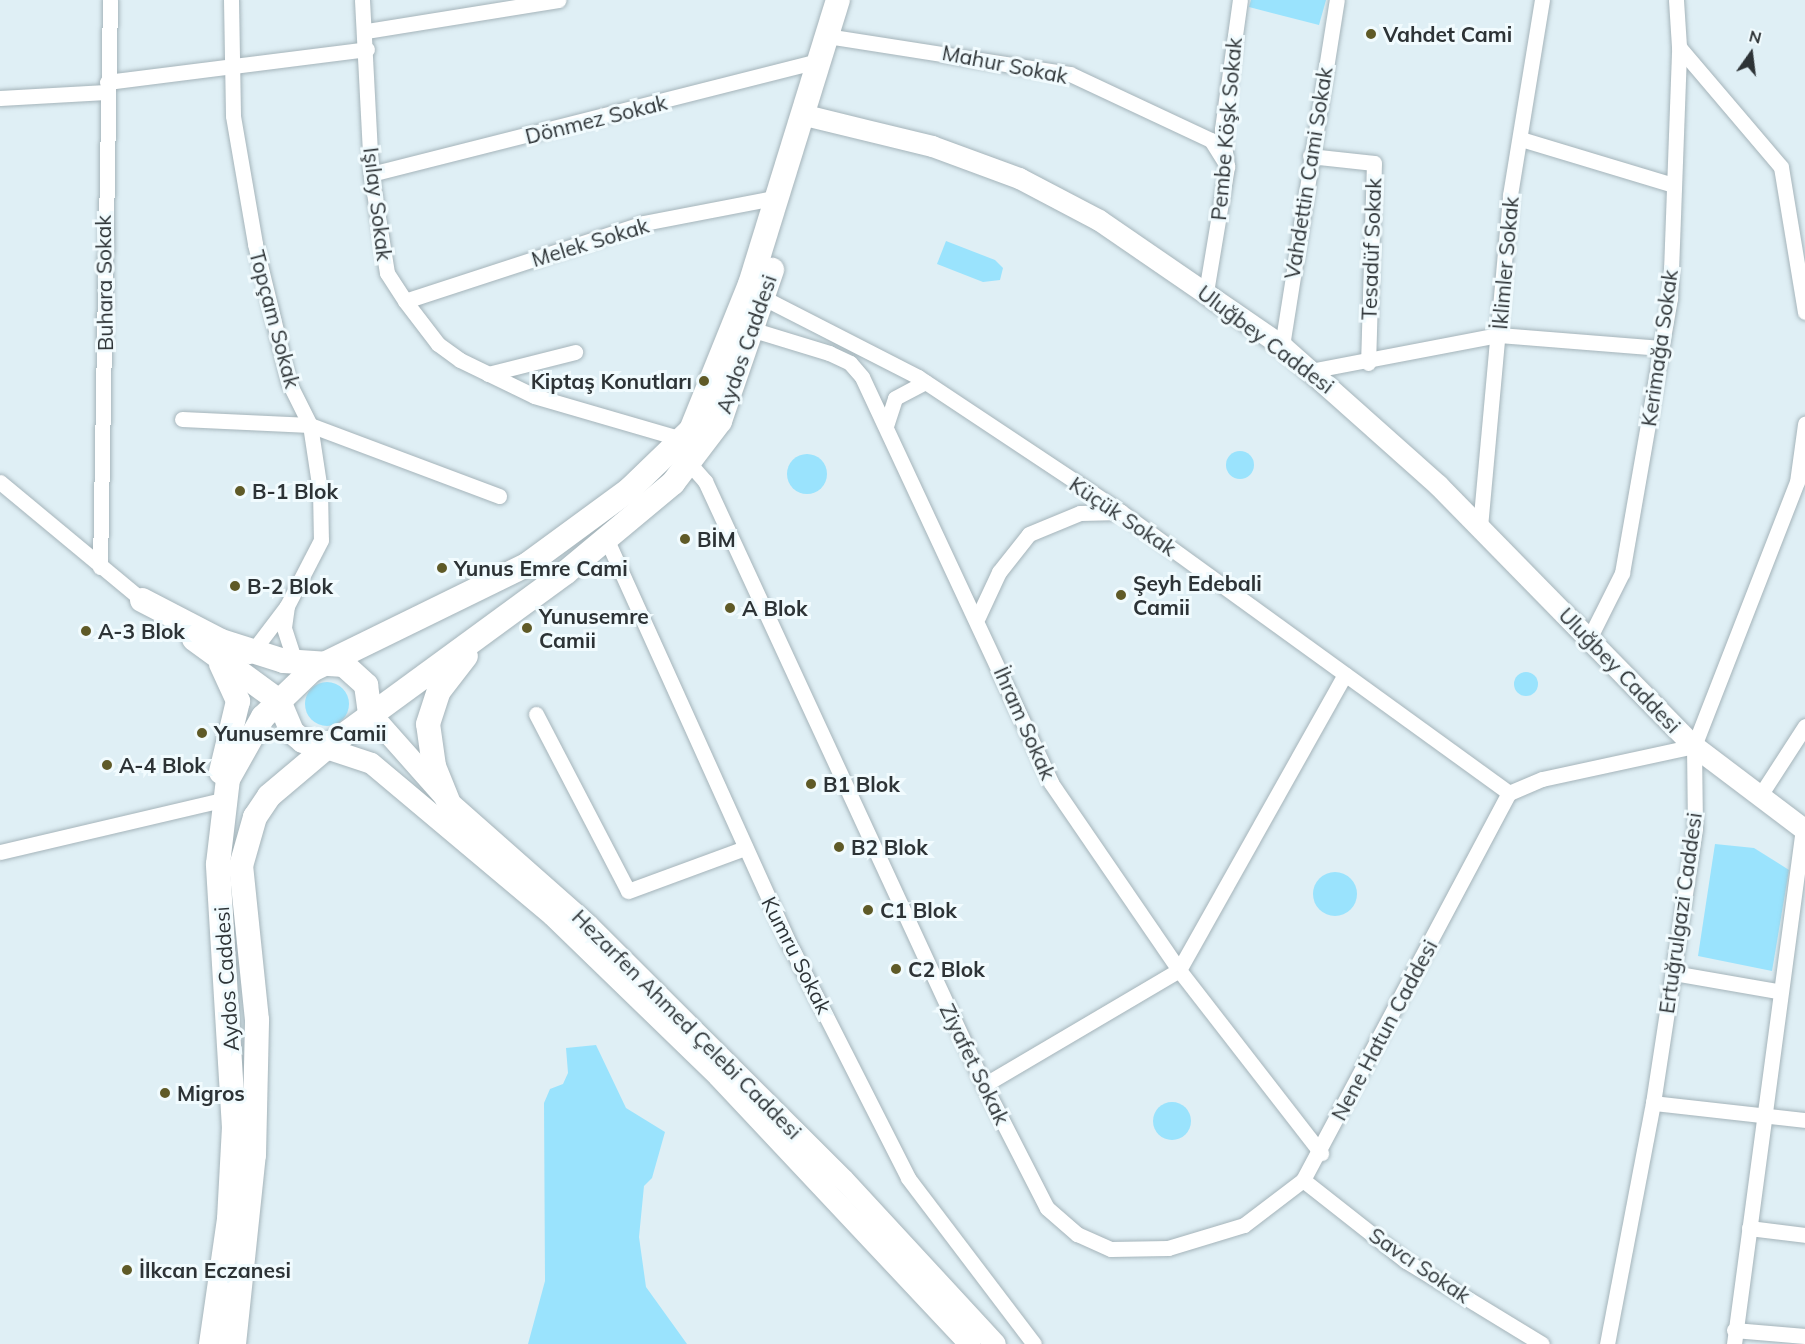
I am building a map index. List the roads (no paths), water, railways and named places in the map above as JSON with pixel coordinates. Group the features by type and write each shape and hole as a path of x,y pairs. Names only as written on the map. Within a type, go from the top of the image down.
{"main road":[{"name":"Aydos Caddesi","path":"370,713 494,624 606,538 690,464 720,421 744,327 813,117 835,37 838,0"},
{"name":"Aydos Caddesi","path":"756,294 779,196 813,117 820,60 835,37 853,0"},
{"name":"Aydos Caddesi","path":"330,661 528,564 630,489 681,439 704,408 744,327"},
{"path":"142,600 221,641 295,661 330,661 357,673 370,699 370,713 326,748 292,732 279,701 237,680 217,656 142,600"},
{"path":"448,801 434,766 430,715 439,691 494,624"},
{"path":"279,701 312,670 330,661"},
{"path":"222,800 225,750 237,716 237,680"},
{"name":"Aydos Caddesi","path":"211,1344 229,1219 234,1128 218,864 222,800 249,735 279,701"},
{"name":"Aydos Caddesi","path":"234,1344 252,1191 257,1020 241,867 255,817 269,796 326,748"}],"street":[{"name":"Buhara Sokak","path":"100,567 110,0"},
{"name":"Topçam Sokak","path":"231,0 233,116 255,244 289,383 310,424 321,540 286,606 284,628 295,661"},
{"name":"Işılay Sokak","path":"363,0 368,49 371,174 387,273 405,302 438,344 488,374 534,396 681,439"},
{"path":"367,31 560,0"},
{"name":"Pembe Köşk Sokak","path":"1206,292 1227,166 1222,129 1240,0"},
{"name":"Vahdettin Cami Sokak","path":"1282,346 1310,156 1337,0"},
{"name":"İklimler Sokak","path":"1480,527 1510,195 1542,0"},
{"path":"1676,0 1679,47 1781,167 1805,312"},
{"name":"Mahur Sokak","path":"835,37 1070,74 1211,140 1227,166"},
{"name":"Kerimağa Sokak","path":"1589,639 1622,573 1670,298 1679,47"},
{"path":"0,98 107,87 232,64 368,49"},
{"name":"Dönmez Sokak","path":"371,174 820,60"},
{"name":"Uluğbey Caddesi","path":"813,117 932,146 1019,178 1099,220 1282,346 1314,370 1480,527 1694,746 1761,794 1804,829"},
{"path":"1521,139 1673,185"},
{"name":"Tesadüf Sokak","path":"1310,156 1374,163 1368,363"},
{"name":"Melek Sokak","path":"405,302 644,224 779,196"},
{"name":"Küçük Sokak","path":"756,294 925,382 1121,512 1509,793"},
{"name":"İhram Sokak","path":"744,327 850,363 886,426 978,617 1051,783 1179,970 1321,1153"},
{"path":"1314,370 1368,363 1499,335 1661,348"},
{"path":"488,374 575,352"},
{"path":"886,426 895,398 925,382"},
{"path":"182,419 310,424 499,496"},
{"name":"Ertuğrulgazi Caddesi","path":"1607,1344 1653,1102 1695,828 1694,746 1801,484 1805,424"},
{"name":"Ziyafet Sokak","path":"690,464 705,482 984,1085 1047,1208"},
{"path":"0,482 142,600"},
{"path":"978,617 999,572 1029,534 1080,513 1121,512"},
{"name":"Kumru Sokak","path":"606,538 745,848 908,1178 1034,1344"},
{"path":"237,680 253,651 286,606"},
{"path":"984,1085 1179,970 1345,674"},
{"name":"Hezarfen Ahmed Çelebi Caddesi","path":"370,713 448,801 692,1028 843,1179 994,1344"},
{"path":"536,714 628,891 745,848"},
{"path":"1761,794 1805,726"},
{"path":"1509,793 1542,779 1694,746"},
{"name":"Hezarfen Ahmed Çelebi Caddesi","path":"326,748 371,763 552,915 718,1076 970,1344"},
{"name":"Nene Hatun Caddesi","path":"1047,1208 1093,1243 1139,1252 1244,1225 1303,1180 1321,1153 1509,793"},
{"path":"0,852 222,800"},
{"path":"1804,829 1777,991 1767,1115 1734,1337 1805,1336"},
{"path":"1673,973 1777,991"},
{"path":"1653,1102 1805,1120"},
{"name":"Savcı Sokak","path":"1303,1180 1406,1261 1542,1344"},
{"path":"1749,1228 1805,1235"}],"place":[{"name":"Vahdet Cami","path":"1371,34"},
{"name":"Kiptaş Konutları","path":"704,381"},
{"name":"B-1 Blok","path":"240,491"},
{"name":"BİM","path":"685,539"},
{"name":"Yunus Emre Cami","path":"442,568"},
{"name":"B-2 Blok","path":"235,586"},
{"name":"Şeyh Edebali Camii","path":"1121,595"},
{"name":"A Blok","path":"730,608"},
{"name":"Yunusemre Cami̇i̇","path":"527,628"},
{"name":"A-3 Blok","path":"86,631"},
{"name":"Yunusemre Camii","path":"202,733"},
{"name":"A-4 Blok","path":"107,765"},
{"name":"B1 Blok","path":"811,784"},
{"name":"B2 Blok","path":"839,847"},
{"name":"C1 Blok","path":"868,910"},
{"name":"C2 Blok","path":"896,969"},
{"name":"Migros","path":"165,1093"},
{"name":"İlkcan Eczanesi","path":"127,1270"}]}
